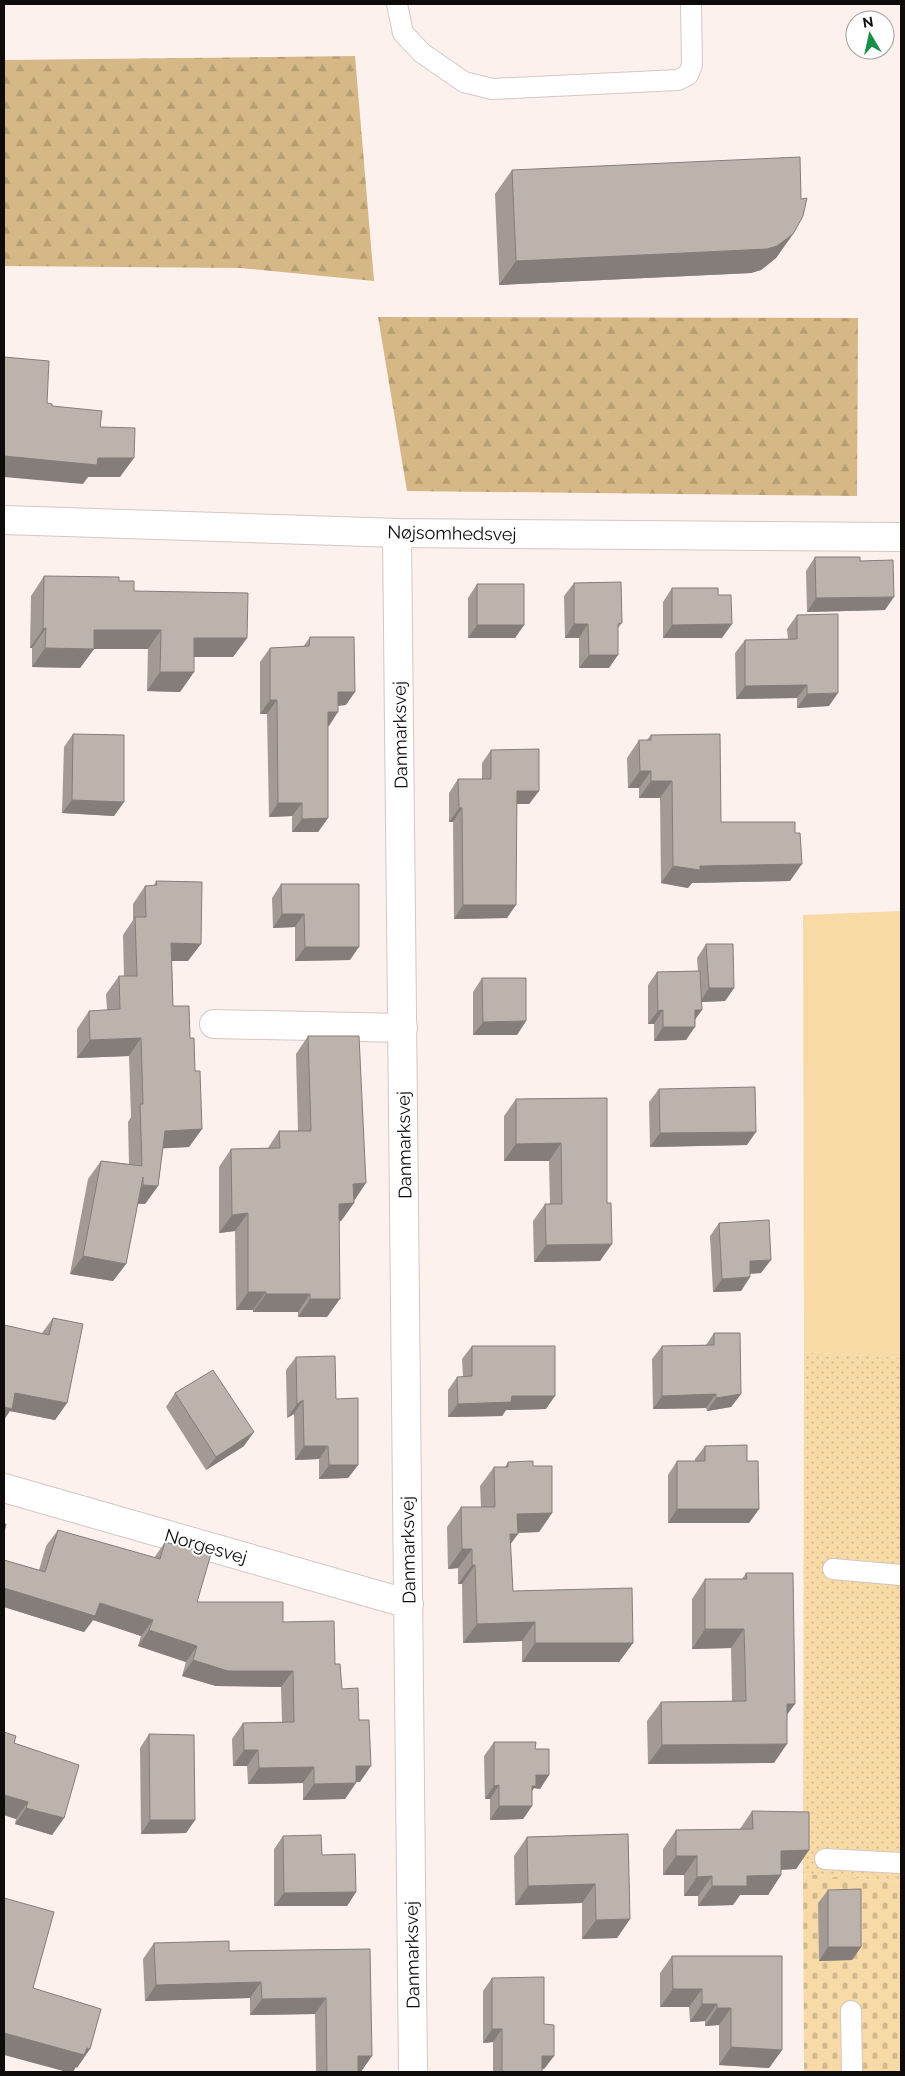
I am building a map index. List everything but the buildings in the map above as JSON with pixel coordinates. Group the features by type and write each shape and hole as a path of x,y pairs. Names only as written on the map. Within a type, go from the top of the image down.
{"street":[{"name":"Nøjsomhedsvej","path":"4,520 398,533 901,537"},
{"name":"Danmarksvej","path":"398,533 413,2072"},
{"path":"214,1024 403,1028"},
{"name":"Norgesvej","path":"4,1488 409,1604"}],"lane":[{"path":"397,4 403,33 422,53 464,82 492,89 678,80 688,75 692,65 691,4"},
{"path":"833,1569 901,1575"},
{"path":"825,1858 901,1863"},
{"path":"851,2011 852,2072"}],"green space":[{"path":"355,56 374,281 240,268 4,266 4,60"},
{"path":"378,317 858,318 857,496 407,491"},
{"path":"901,911 901,1358 804,1352 803,915"},
{"path":"804,1352 901,1358 901,1882 803,1874"},
{"path":"803,1874 901,1882 901,2072 804,2072"}]}
